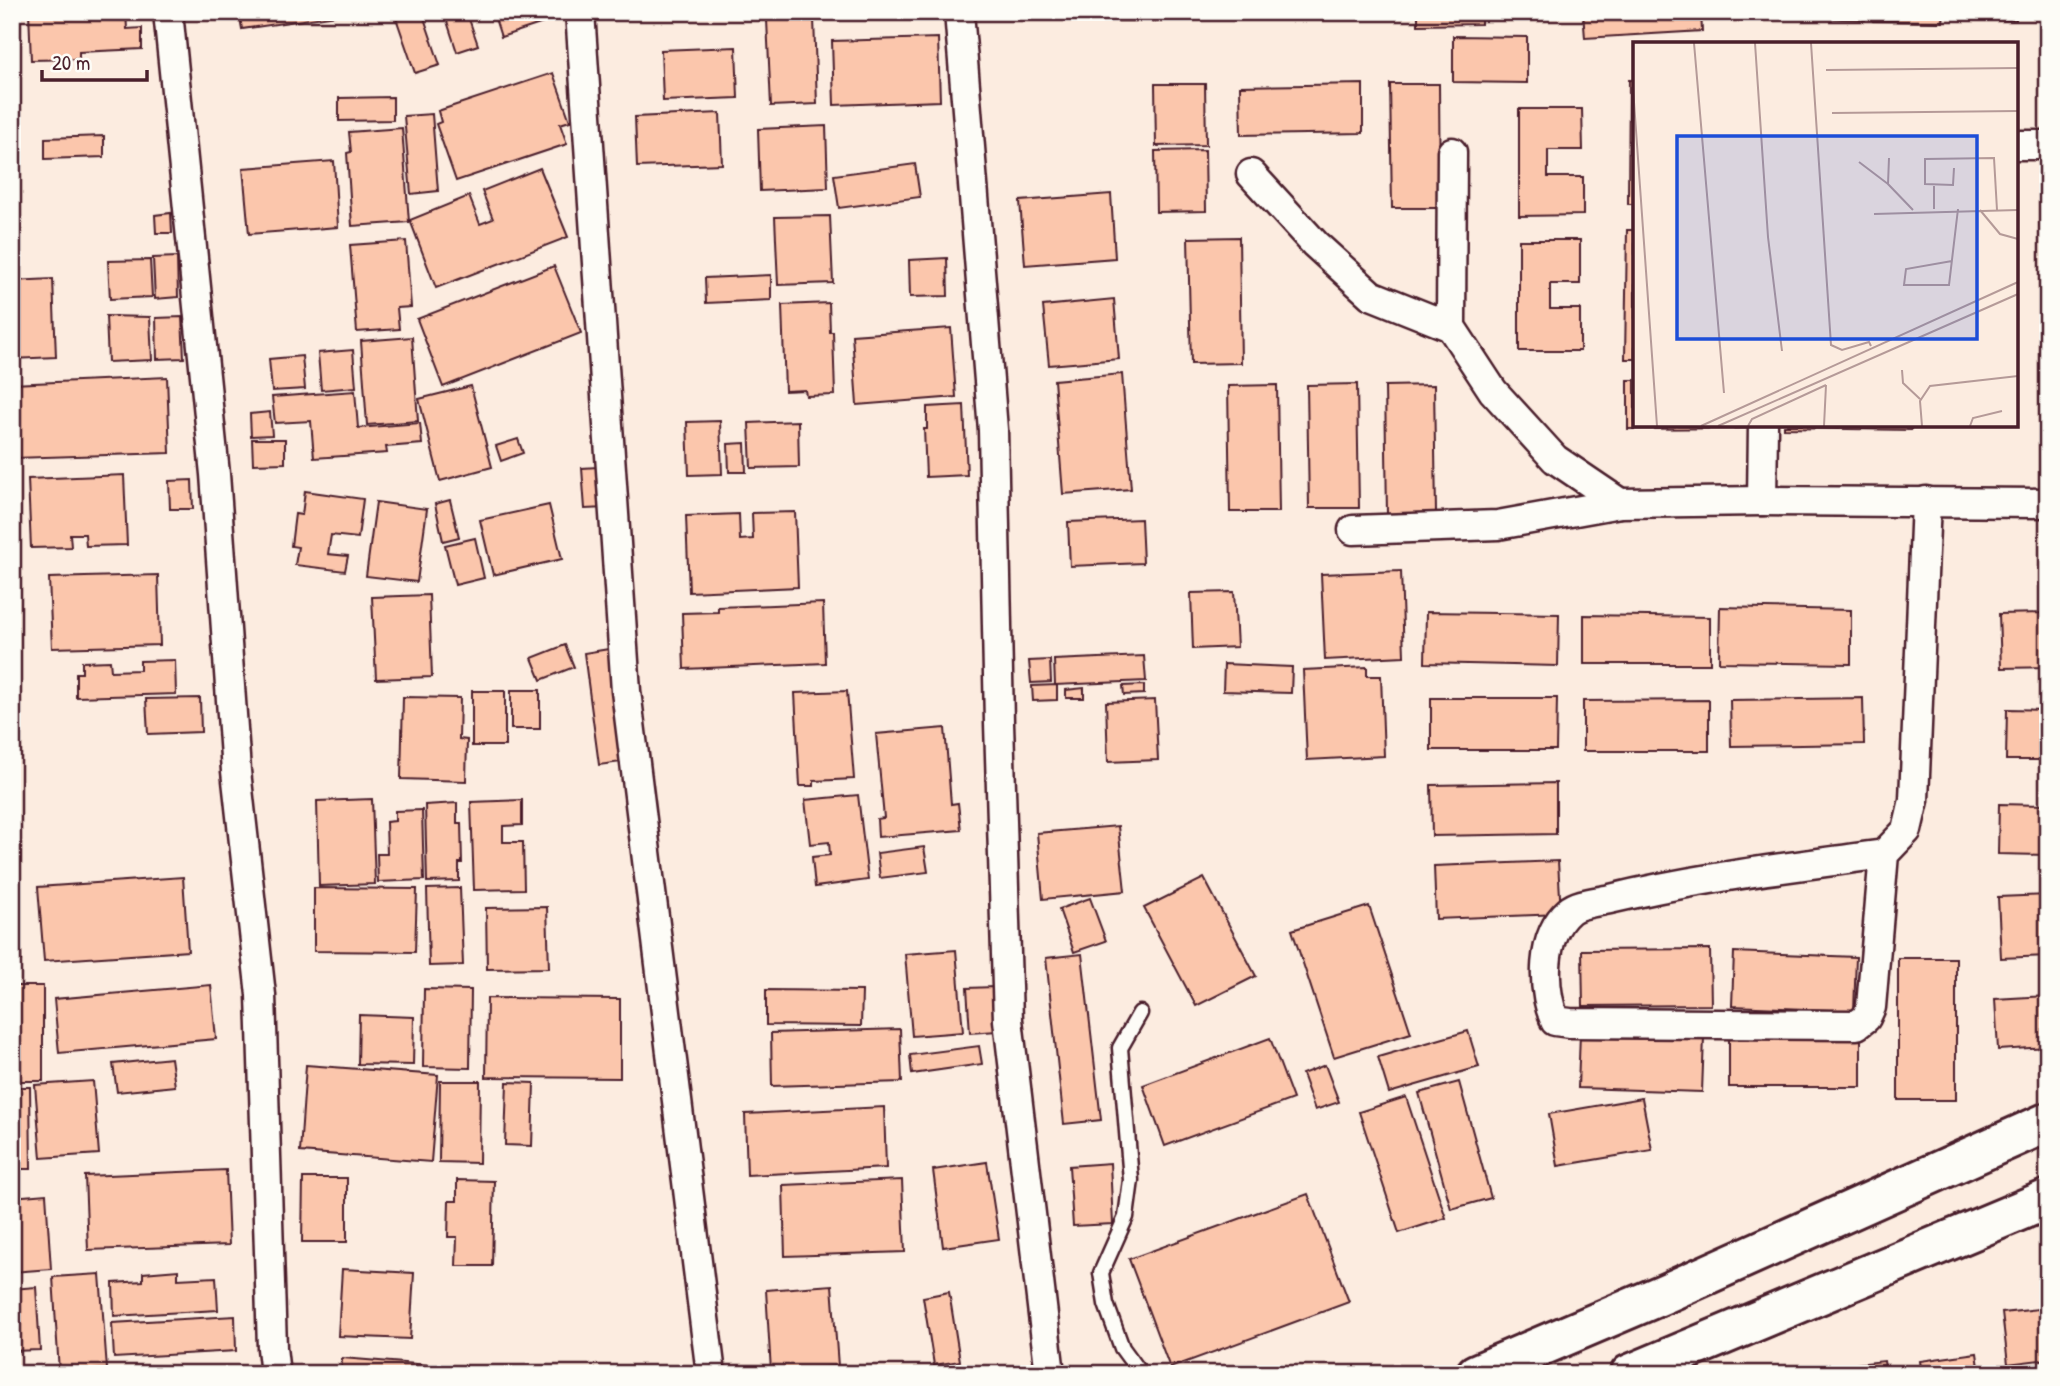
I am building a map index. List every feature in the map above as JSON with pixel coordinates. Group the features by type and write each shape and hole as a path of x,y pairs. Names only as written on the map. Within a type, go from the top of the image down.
{"main road":[{"path":"1476,1374 1666,1293 2048,1122"},
{"path":"1630,1374 2048,1199"}],"street":[{"path":"168,12 215,474 236,771 261,995 275,1374"},
{"path":"580,12 626,691 711,1374"},
{"path":"959,12 993,430 1008,1020 1050,1374"},
{"path":"2018,145 2048,145"},
{"path":"1452,152 1451,327 1493,391 1555,459 1620,503"},
{"path":"1251,174 1315,244 1371,295 1451,327"},
{"path":"1762,500 1763,427"},
{"path":"1353,530 1497,525 1620,503 1762,500 2048,502"},
{"path":"1884,854 1871,1007 1866,1018 1857,1025 1555,1021 1549,1005 1546,963 1557,924 1572,908 1660,887 1884,854 1907,830 1914,800 1926,501"}],"lane":[{"path":"1140,1013 1121,1048 1131,1180 1126,1217 1101,1273 1106,1304 1122,1348 1141,1374"}],"building":[{"path":"12,12 15,12 19,63 12,64"},
{"path":"29,12 126,12 127,29 142,28 142,49 79,52 79,59 31,60"},
{"path":"239,12 344,12 344,14 242,29"},
{"path":"422,12 440,65 415,73 396,18"},
{"path":"444,12 490,12 469,19 478,45 457,52"},
{"path":"493,12 540,12 543,23 501,37"},
{"path":"811,12 811,13 760,14"},
{"path":"1103,12 1161,12 1161,21 1104,21"},
{"path":"1180,12 1239,12 1240,16 1180,17"},
{"path":"1418,12 1481,12 1481,24 1418,25"},
{"path":"1583,12 1701,12 1702,31 1585,38"},
{"path":"1795,12 1866,12 1865,20 1795,17"},
{"path":"1873,12 1944,12 1943,22 1873,21"},
{"path":"1973,12 2016,12 2016,20 1973,20"},
{"path":"814,18 817,104 771,106 767,20"},
{"path":"1453,36 1527,37 1527,83 1453,82"},
{"path":"938,38 940,101 834,105 832,41"},
{"path":"736,47 738,98 663,101 661,50"},
{"path":"553,73 570,121 560,124 567,144 456,181 436,124 441,122 438,111"},
{"path":"12,79 19,79 22,162 12,162"},
{"path":"1629,80 1633,80 1633,204 1628,204"},
{"path":"2044,80 2048,80 2048,124 2044,124"},
{"path":"1155,84 1205,84 1206,145 1156,146"},
{"path":"1363,84 1363,133 1241,135 1240,86"},
{"path":"1390,84 1439,84 1440,208 1392,208"},
{"path":"393,97 393,120 339,121 339,98"},
{"path":"1519,109 1582,109 1583,150 1548,150 1548,177 1583,177 1583,215 1519,216"},
{"path":"720,113 722,164 637,167 635,117"},
{"path":"432,114 438,191 411,194 404,116"},
{"path":"826,126 828,188 760,191 758,129"},
{"path":"402,128 409,222 352,226 347,153 351,152 349,132"},
{"path":"104,136 104,157 45,159 45,138"},
{"path":"1205,150 1206,211 1156,212 1155,151"},
{"path":"334,161 338,227 249,234 243,168"},
{"path":"915,164 920,197 839,208 834,175"},
{"path":"540,168 568,237 436,288 410,220 469,196 480,224 493,219 482,191"},
{"path":"2042,177 2048,177 2048,228 2040,227"},
{"path":"1111,194 1115,258 1025,265 1020,201"},
{"path":"171,213 172,233 156,233 155,215"},
{"path":"830,216 833,283 778,285 775,217"},
{"path":"1627,230 1633,230 1633,359 1625,359"},
{"path":"12,231 15,266 12,267"},
{"path":"1239,237 1241,363 1191,364 1188,238"},
{"path":"1519,240 1580,240 1580,284 1550,284 1550,309 1580,309 1580,351 1519,351"},
{"path":"406,241 411,307 397,308 399,329 357,332 350,245"},
{"path":"177,257 178,297 155,299 153,258"},
{"path":"947,258 948,296 910,297 909,260"},
{"path":"150,260 152,297 110,299 108,261"},
{"path":"554,266 581,333 443,387 417,319"},
{"path":"771,275 771,300 706,303 705,278"},
{"path":"53,279 56,357 12,359 12,281"},
{"path":"2041,280 2048,280 2048,325 2041,325"},
{"path":"1114,299 1119,359 1049,365 1043,306"},
{"path":"829,303 830,332 833,332 835,395 806,396 805,390 785,391 782,305"},
{"path":"106,316 150,317 152,360 108,362"},
{"path":"182,317 184,358 157,359 156,318"},
{"path":"951,328 956,397 857,405 852,335"},
{"path":"412,337 418,421 367,425 361,341"},
{"path":"353,350 356,387 321,390 318,353"},
{"path":"302,356 305,389 272,391 269,359"},
{"path":"1122,374 1131,489 1063,494 1054,380"},
{"path":"167,377 170,453 14,458 12,384"},
{"path":"1628,380 1633,380 1633,427 1745,427 1745,428 1628,429"},
{"path":"2041,381 2048,381 2048,432 2041,432"},
{"path":"1357,384 1359,508 1309,508 1307,385"},
{"path":"1277,385 1279,512 1230,512 1228,386"},
{"path":"1434,385 1436,513 1387,514 1385,386"},
{"path":"471,386 492,467 440,481 419,399"},
{"path":"355,391 358,428 420,423 422,444 386,447 387,453 314,458 311,421 275,423 272,397"},
{"path":"964,405 967,475 926,477 924,429 927,429 927,407"},
{"path":"270,412 272,435 251,436 250,414"},
{"path":"720,421 722,474 689,475 687,422"},
{"path":"798,421 799,467 751,468 749,423"},
{"path":"1911,427 1911,430 1784,428"},
{"path":"252,439 285,439 285,463 253,464"},
{"path":"518,439 523,453 501,461 496,446"},
{"path":"745,443 746,472 729,472 728,444"},
{"path":"598,467 606,508 585,509 582,468"},
{"path":"124,475 127,545 86,546 85,534 70,534 71,547 31,548 28,479"},
{"path":"192,480 193,509 170,509 169,481"},
{"path":"305,491 363,499 358,538 331,535 328,554 348,556 345,571 295,565 298,547 291,546 295,514 302,515"},
{"path":"450,500 459,537 443,541 435,504"},
{"path":"376,502 427,509 417,582 366,576"},
{"path":"549,505 562,559 493,575 480,520"},
{"path":"795,512 798,587 689,592 686,516 739,514 740,540 753,539 752,513"},
{"path":"1141,519 1143,563 1070,566 1068,522"},
{"path":"475,538 484,578 455,585 445,545"},
{"path":"1401,571 1404,656 1325,660 1321,574"},
{"path":"158,575 160,645 52,648 49,578"},
{"path":"1234,592 1237,647 1193,649 1191,593"},
{"path":"429,595 432,677 376,679 372,597"},
{"path":"823,603 825,663 684,669 682,613 718,612 718,607"},
{"path":"1720,607 1851,610 1851,664 1719,662"},
{"path":"1426,612 1559,614 1558,666 1425,663"},
{"path":"2048,613 2048,667 2001,668 1999,614"},
{"path":"1584,615 1710,617 1710,664 1584,664"},
{"path":"565,645 574,667 541,680 532,658"},
{"path":"615,648 630,761 599,765 584,653"},
{"path":"1144,656 1146,681 1055,685 1054,660"},
{"path":"175,660 176,694 76,697 76,673 82,673 82,662 110,661 111,671 140,670 140,661"},
{"path":"1050,660 1051,682 1031,683 1029,661"},
{"path":"1224,664 1292,667 1291,693 1223,691"},
{"path":"1367,667 1367,676 1381,676 1384,756 1307,760 1303,670"},
{"path":"1057,685 1057,700 1033,701 1032,686"},
{"path":"1144,685 1144,694 1124,695 1123,686"},
{"path":"1084,688 1084,698 1066,698 1066,690"},
{"path":"511,690 540,690 540,729 511,729"},
{"path":"472,691 505,691 505,746 472,746"},
{"path":"847,691 854,779 814,781 814,786 800,786 795,693"},
{"path":"403,697 460,698 459,739 467,740 466,781 401,779"},
{"path":"200,698 201,732 148,734 146,699"},
{"path":"1431,698 1557,698 1556,750 1431,750"},
{"path":"1863,698 1864,744 1731,746 1730,700"},
{"path":"1155,700 1158,760 1108,762 1106,702"},
{"path":"1709,700 1709,751 1583,751 1583,701"},
{"path":"2007,709 2048,710 2048,760 2006,760"},
{"path":"945,728 951,804 958,803 961,830 878,837 877,819 884,818 876,734"},
{"path":"1556,783 1556,834 1432,836 1431,785"},
{"path":"858,795 868,880 815,887 812,857 830,855 829,842 810,844 805,800"},
{"path":"372,799 375,884 319,886 317,801"},
{"path":"522,800 522,825 503,826 503,842 523,842 524,889 474,890 471,802"},
{"path":"457,803 457,823 461,823 462,863 459,863 459,881 427,882 425,805"},
{"path":"1999,804 2048,805 2048,855 1998,854"},
{"path":"422,810 424,880 378,882 377,854 387,854 386,822 395,821 395,811"},
{"path":"1118,826 1125,891 1043,899 1037,833"},
{"path":"924,847 928,872 880,878 877,853"},
{"path":"1558,861 1561,914 1436,919 1434,866"},
{"path":"183,877 188,951 44,961 38,887"},
{"path":"1204,878 1256,976 1196,1006 1144,908"},
{"path":"12,880 17,880 21,960 12,960"},
{"path":"314,888 417,889 415,952 314,951"},
{"path":"460,888 463,965 429,966 427,889"},
{"path":"2048,895 2048,956 2001,958 1998,897"},
{"path":"1090,898 1106,941 1074,952 1059,909"},
{"path":"1369,906 1411,1033 1334,1057 1292,930"},
{"path":"547,907 549,968 487,969 486,908"},
{"path":"1710,949 1711,1005 1583,1006 1582,950"},
{"path":"956,950 963,1032 912,1036 905,954"},
{"path":"1734,952 1856,957 1854,1011 1732,1006"},
{"path":"1082,954 1101,1120 1064,1124 1046,958"},
{"path":"1898,958 1956,958 1956,1100 1898,1100"},
{"path":"211,985 216,1039 59,1053 54,999"},
{"path":"12,986 43,986 43,1081 12,1081"},
{"path":"994,987 997,1031 970,1033 967,988"},
{"path":"424,989 471,990 470,1068 423,1067"},
{"path":"766,990 862,991 861,1026 766,1025"},
{"path":"2048,996 2048,1047 1998,1050 1995,999"},
{"path":"487,998 620,999 620,1078 486,1077"},
{"path":"359,1015 414,1017 413,1065 358,1064"},
{"path":"900,1029 902,1082 772,1086 771,1033"},
{"path":"1468,1031 1479,1067 1389,1093 1378,1057"},
{"path":"1580,1033 1704,1037 1702,1092 1578,1088"},
{"path":"1270,1038 1293,1099 1165,1146 1143,1085"},
{"path":"1729,1039 1861,1039 1861,1087 1729,1087"},
{"path":"979,1046 982,1064 912,1074 910,1055"},
{"path":"171,1058 175,1086 117,1092 113,1064"},
{"path":"306,1065 438,1075 431,1162 300,1152"},
{"path":"1325,1065 1339,1102 1315,1110 1302,1074"},
{"path":"93,1081 99,1154 41,1158 35,1085"},
{"path":"440,1081 480,1081 479,1163 439,1162"},
{"path":"507,1082 534,1083 532,1146 505,1145"},
{"path":"1459,1082 1491,1198 1451,1209 1419,1093"},
{"path":"12,1087 30,1087 31,1169 12,1169"},
{"path":"1406,1097 1446,1218 1399,1233 1359,1112"},
{"path":"1642,1098 1652,1150 1558,1166 1549,1114"},
{"path":"884,1107 886,1168 747,1175 745,1114"},
{"path":"987,1162 999,1239 943,1247 933,1170"},
{"path":"1110,1163 1113,1224 1073,1226 1069,1166"},
{"path":"226,1170 229,1245 88,1250 85,1176"},
{"path":"303,1178 347,1178 347,1242 302,1242"},
{"path":"457,1180 494,1181 492,1266 456,1266 457,1237 448,1237 449,1201 457,1201"},
{"path":"902,1180 905,1252 785,1256 783,1185"},
{"path":"46,1194 51,1269 12,1272 12,1197"},
{"path":"1308,1194 1349,1302 1170,1368 1129,1259"},
{"path":"342,1269 414,1273 410,1339 338,1336"},
{"path":"178,1270 178,1279 216,1277 218,1310 114,1316 113,1283 143,1281 143,1273"},
{"path":"100,1274 107,1369 59,1372 53,1277"},
{"path":"832,1285 838,1366 771,1371 766,1290"},
{"path":"36,1287 40,1350 12,1351 12,1289"},
{"path":"949,1292 960,1361 934,1365 923,1297"},
{"path":"2048,1308 2048,1359 2008,1364 2002,1313"},
{"path":"235,1316 236,1351 114,1358 112,1323"},
{"path":"1977,1353 1980,1374 1922,1374 1920,1361"},
{"path":"342,1358 490,1370 490,1374 341,1374"},
{"path":"1884,1361 1886,1374 1829,1374 1828,1367"}]}
